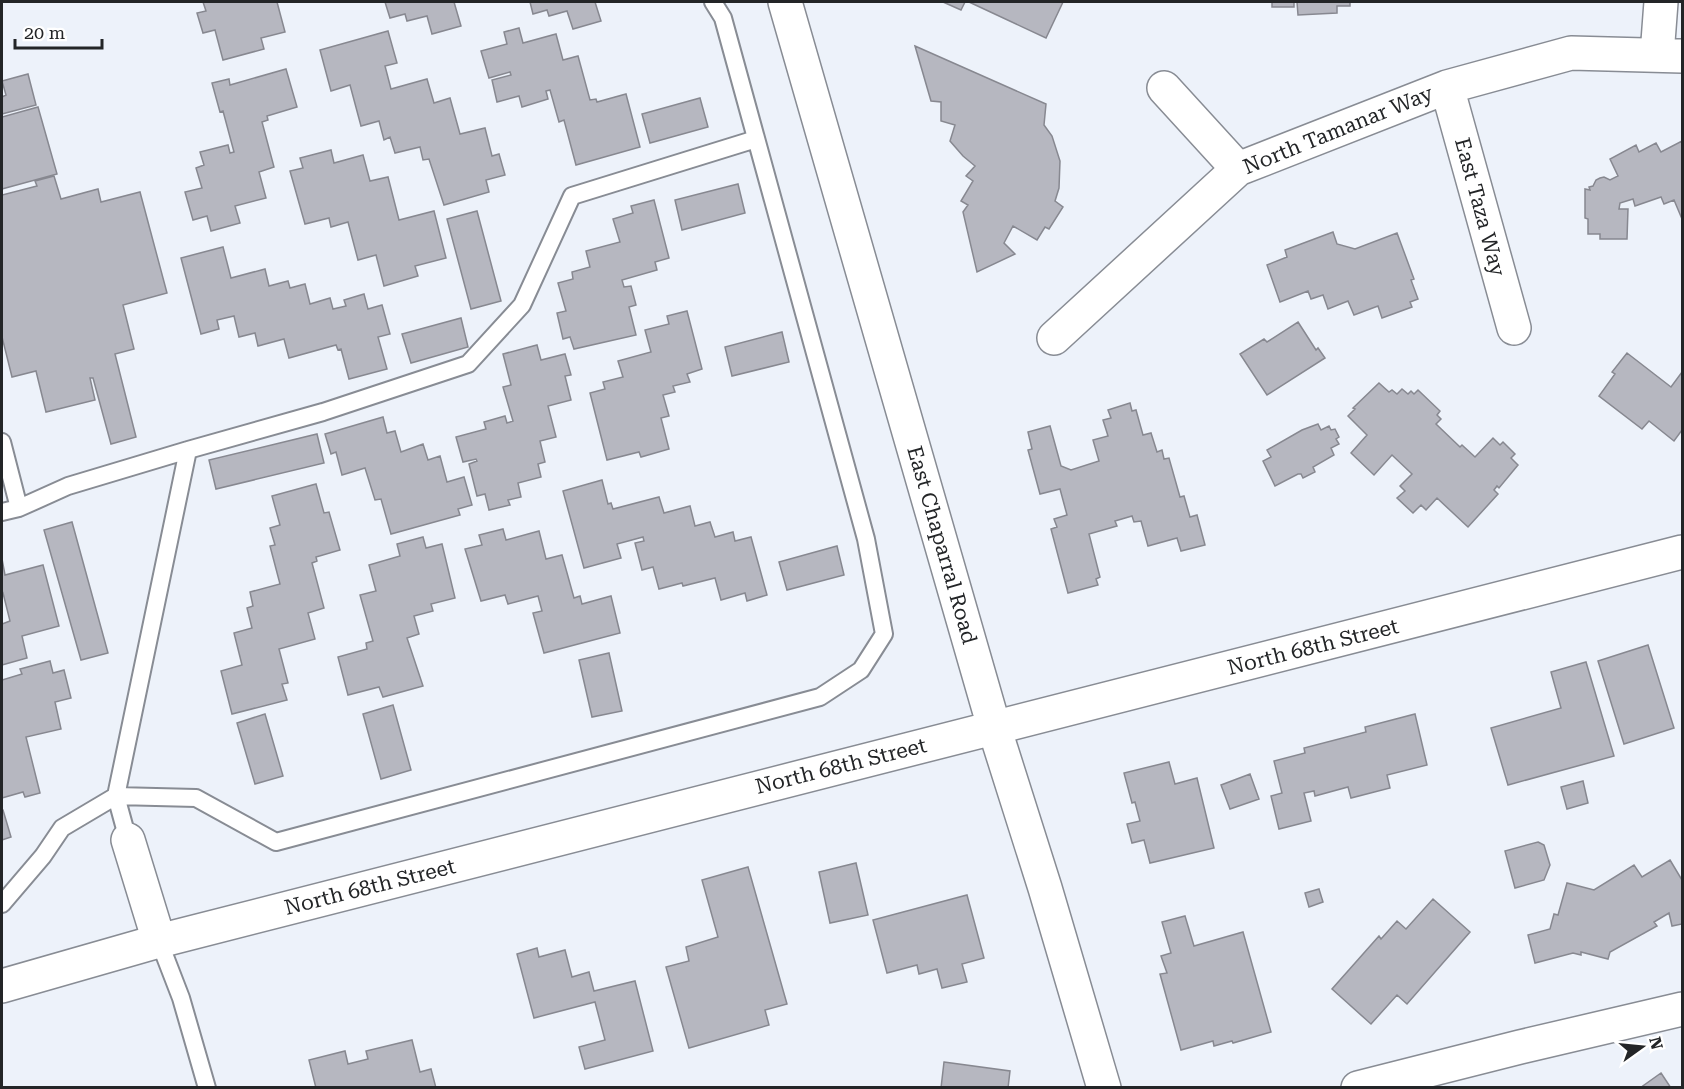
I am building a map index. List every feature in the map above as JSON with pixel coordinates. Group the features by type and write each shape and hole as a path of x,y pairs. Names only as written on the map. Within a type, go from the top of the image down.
{"street":[{"name":"East Chaparral Road","path":"785,2 994,727 1045,888 1104,1088"},
{"path":"1661,2 1670,55"},
{"name":"North Tamanar Way","path":"1054,338 1238,169 1447,87 1571,53 1670,55"},
{"name":"East Taza Way","path":"1447,87 1514,328"},
{"path":"1164,88 1238,169"},
{"name":"North 68th Street","path":"2,986 159,941 1683,552"},
{"path":"128,840 159,941"},
{"path":"1358,1088 1683,1009"}],"lane":[{"path":"2,904 43,856 62,828 116,796 196,798 276,842 820,697 861,670 884,634 870,560 723,18 713,2"},
{"path":"2,512 19,508 68,486 323,412 468,364 522,305 572,196 756,139"},
{"path":"2,442 19,508"},
{"path":"128,840 116,796 188,450"},
{"path":"159,941 181,998 207,1088"}],"building":[{"path":"203,2 277,2 285,32 261,38 264,49 223,60 215,30 203,33 197,13 206,11"},
{"path":"385,2 454,2 461,26 432,34 427,16 407,21 405,14 390,18"},
{"path":"530,2 595,2 601,21 573,29 567,11 549,16 547,10 533,14"},
{"path":"943,2 965,2 961,10"},
{"path":"969,2 1063,2 1046,38"},
{"path":"1272,2 1294,2 1294,7 1272,7"},
{"path":"1297,2 1350,2 1350,6 1337,6 1337,13 1298,15"},
{"path":"519,28 523,43 556,34 563,60 578,56 590,100 596,99 597,102 626,94 640,147 576,165 564,120 559,122 550,90 546,91 548,99 522,107 519,96 497,102 492,80 511,75 510,72 489,78 481,51 507,44 504,32"},
{"path":"388,31 397,63 385,66 391,89 427,79 434,103 450,98 460,134 485,128 492,156 499,154 505,175 486,180 489,192 444,205 429,159 423,160 420,147 395,153 390,137 384,140 379,121 361,126 350,85 331,91 320,50"},
{"path":"915,46 1046,104 1044,125 1052,136 1060,161 1059,188 1055,201 1063,207 1049,229 1045,227 1037,240 1013,226 1004,243 1015,254 977,272 963,212 968,205 961,201 973,181 966,176 975,166 950,141 955,125 941,121 941,102 931,101"},
{"path":"286,69 297,107 267,116 268,120 262,122 274,167 259,172 266,198 235,206 240,223 211,231 207,216 193,220 185,192 202,188 196,168 204,165 200,152 228,145 230,153 234,152 223,111 220,112 212,83 229,79 230,85"},
{"path":"28,74 36,105 2,114 2,97 6,95 2,81"},
{"path":"700,98 708,127 650,143 642,114"},
{"path":"38,107 57,174 2,189 2,117"},
{"path":"1682,141 1682,219 1674,200 1664,204 1661,197 1635,206 1633,199 1620,203 1619,209 1628,209 1627,239 1600,239 1600,234 1588,234 1588,219 1585,218 1585,189 1590,190 1589,187 1600,178 1610,180 1618,176 1610,159 1636,145 1639,152 1656,143 1661,152"},
{"path":"331,150 334,163 363,155 370,181 388,177 399,220 434,211 446,258 415,266 418,276 384,286 376,255 358,260 348,222 331,227 329,218 305,224 290,171 303,168 300,158"},
{"path":"54,176 61,199 98,189 101,202 140,192 167,293 123,305 134,349 115,354 136,437 111,444 93,378 90,378 95,400 46,412 36,371 12,377 2,337 2,195 37,186 35,181"},
{"path":"738,184 745,213 682,230 675,200"},
{"path":"654,200 669,258 655,262 657,270 622,280 624,287 631,286 636,305 629,307 636,335 574,349 570,337 563,339 557,313 566,311 558,283 573,279 572,272 590,267 586,251 620,242 613,219 633,213 631,206"},
{"path":"477,211 501,301 471,309 447,219"},
{"path":"1333,232 1337,244 1355,249 1397,233 1414,279 1411,280 1418,299 1410,302 1412,307 1382,318 1378,306 1354,315 1348,301 1328,309 1323,295 1311,299 1308,291 1280,302 1267,265 1287,257 1285,250"},
{"path":"223,247 231,278 265,269 269,286 288,281 290,288 305,284 310,304 330,298 333,309 346,306 344,300 364,294 368,309 382,305 390,334 378,337 387,369 349,379 341,349 338,350 336,345 289,358 284,339 258,346 255,333 239,337 234,316 217,320 219,329 201,334 181,258"},
{"path":"687,311 702,369 687,374 690,382 673,386 675,392 663,395 669,416 661,418 669,449 641,457 639,452 607,460 590,393 605,389 603,382 623,377 618,361 651,352 645,330 669,324 667,316"},
{"path":"461,318 468,347 411,363 402,334"},
{"path":"1298,322 1316,350 1318,348 1325,358 1267,395 1240,354 1264,339 1267,342"},
{"path":"782,332 789,362 732,376 725,347"},
{"path":"537,345 541,360 565,354 571,375 565,376 571,400 548,406 556,437 540,441 545,462 538,464 541,477 518,483 521,497 508,500 510,505 489,510 485,494 477,496 469,464 477,461 476,459 463,462 456,437 486,429 484,422 505,416 507,423 513,421 503,387 511,385 503,354"},
{"path":"1627,353 1671,387 1682,372 1682,430 1674,441 1649,421 1642,429 1599,396 1615,374 1612,372"},
{"path":"1379,383 1389,392 1392,390 1397,394 1402,389 1408,394 1411,391 1414,394 1418,390 1440,411 1437,415 1441,419 1436,424 1460,447 1462,445 1475,457 1493,438 1500,445 1503,442 1515,454 1511,458 1518,465 1499,488 1497,486 1494,490 1498,494 1468,527 1437,498 1426,510 1421,505 1413,513 1397,498 1405,491 1400,486 1412,474 1392,455 1374,475 1351,453 1367,435 1348,416 1355,409 1353,408"},
{"path":"1130,403 1132,411 1136,410 1143,435 1151,433 1157,452 1162,450 1164,459 1169,458 1180,497 1184,496 1190,517 1197,515 1205,545 1181,551 1177,538 1148,546 1141,521 1134,522 1132,516 1115,521 1117,526 1089,534 1100,577 1096,579 1098,585 1068,593 1051,529 1057,527 1054,519 1067,515 1060,489 1040,494 1028,450 1032,449 1028,432 1050,426 1061,466 1071,470 1099,461 1093,440 1108,436 1103,420 1111,418 1108,410"},
{"path":"383,417 387,433 395,431 401,452 423,444 428,460 440,456 447,482 464,477 472,505 458,509 460,515 391,534 381,499 375,500 365,468 342,475 336,452 331,454 325,434"},
{"path":"1318,424 1321,430 1329,426 1331,430 1335,429 1339,437 1336,439 1339,444 1331,448 1334,455 1313,467 1315,472 1303,478 1301,474 1298,474 1275,486 1263,461 1271,457 1267,450 1302,430"},
{"path":"317,434 324,463 216,489 209,460"},
{"path":"602,480 608,504 611,503 613,509 659,497 664,513 690,506 695,526 710,522 715,537 733,532 735,541 751,537 767,595 747,601 745,593 721,600 715,578 659,589 653,567 642,570 635,543 644,541 643,537 617,544 621,558 584,568 563,491"},
{"path":"316,484 324,513 329,512 340,550 316,557 317,561 312,563 324,608 308,613 315,639 279,649 288,683 282,684 287,700 232,714 221,671 242,665 234,633 252,628 247,608 253,606 250,592 280,584 270,546 275,545 270,528 280,525 272,496"},
{"path":"72,522 108,653 81,660 44,530"},
{"path":"503,529 506,540 539,531 546,559 562,555 574,598 580,596 582,604 611,596 620,633 544,653 533,613 542,611 538,596 508,604 505,595 481,601 465,549 482,545 479,535"},
{"path":"423,537 426,548 442,544 455,598 431,604 433,611 414,616 419,634 407,638 423,686 383,697 379,687 348,695 338,657 367,649 366,643 373,641 360,595 376,591 369,565 400,556 397,544"},
{"path":"837,546 844,575 787,590 779,562"},
{"path":"2,559 5,575 43,565 59,626 22,636 27,658 2,665 2,624 10,621 2,594"},
{"path":"1648,645 1674,728 1624,744 1598,661"},
{"path":"609,653 622,711 592,717 579,660"},
{"path":"50,661 53,673 64,670 71,698 55,702 61,729 26,737 40,793 25,797 23,792 2,798 2,680 22,674 20,669"},
{"path":"1586,662 1614,756 1508,785 1491,728 1561,708 1551,672"},
{"path":"393,705 411,770 381,779 363,714"},
{"path":"265,714 283,776 255,784 237,723"},
{"path":"1415,714 1427,765 1387,775 1390,788 1351,798 1348,787 1315,796 1314,791 1304,793 1311,821 1279,829 1271,796 1282,793 1274,761 1305,753 1304,748 1366,732 1365,727"},
{"path":"1169,762 1175,784 1197,778 1214,848 1150,863 1144,840 1132,843 1127,824 1140,821 1135,802 1132,803 1124,773"},
{"path":"1250,774 1259,799 1230,809 1221,785"},
{"path":"1583,781 1588,803 1567,809 1561,787"},
{"path":"2,810 11,837 2,840"},
{"path":"1538,842 1544,845 1550,865 1544,880 1515,888 1505,851"},
{"path":"1670,860 1682,880 1682,924 1672,926 1669,913 1654,922 1657,926 1610,952 1608,959 1581,952 1581,955 1573,953 1535,963 1528,935 1550,929 1554,914 1558,915 1567,883 1594,890 1634,865 1642,877"},
{"path":"856,863 868,915 830,923 819,872"},
{"path":"748,867 787,1004 765,1010 769,1025 689,1048 666,967 689,961 686,947 718,937 702,880"},
{"path":"1319,889 1323,902 1309,907 1305,893"},
{"path":"967,895 984,958 962,964 967,982 942,988 937,969 919,974 917,965 887,973 873,920"},
{"path":"1433,899 1470,932 1407,1004 1397,995 1371,1024 1332,989 1379,936 1381,939 1397,921 1406,929"},
{"path":"1185,916 1194,946 1243,932 1271,1032 1233,1043 1232,1041 1214,1046 1213,1041 1181,1050 1160,974 1167,973 1161,956 1171,953 1162,922"},
{"path":"537,948 539,957 565,950 572,977 589,972 594,991 635,981 653,1051 585,1069 579,1047 605,1040 595,1002 534,1018 517,954"},
{"path":"412,1040 420,1072 431,1069 436,1088 316,1088 309,1060 345,1051 348,1064 368,1059 366,1051"},
{"path":"944,1062 1010,1071 1008,1088 941,1088"},
{"path":"1661,1073 1671,1088 1640,1088"}]}
